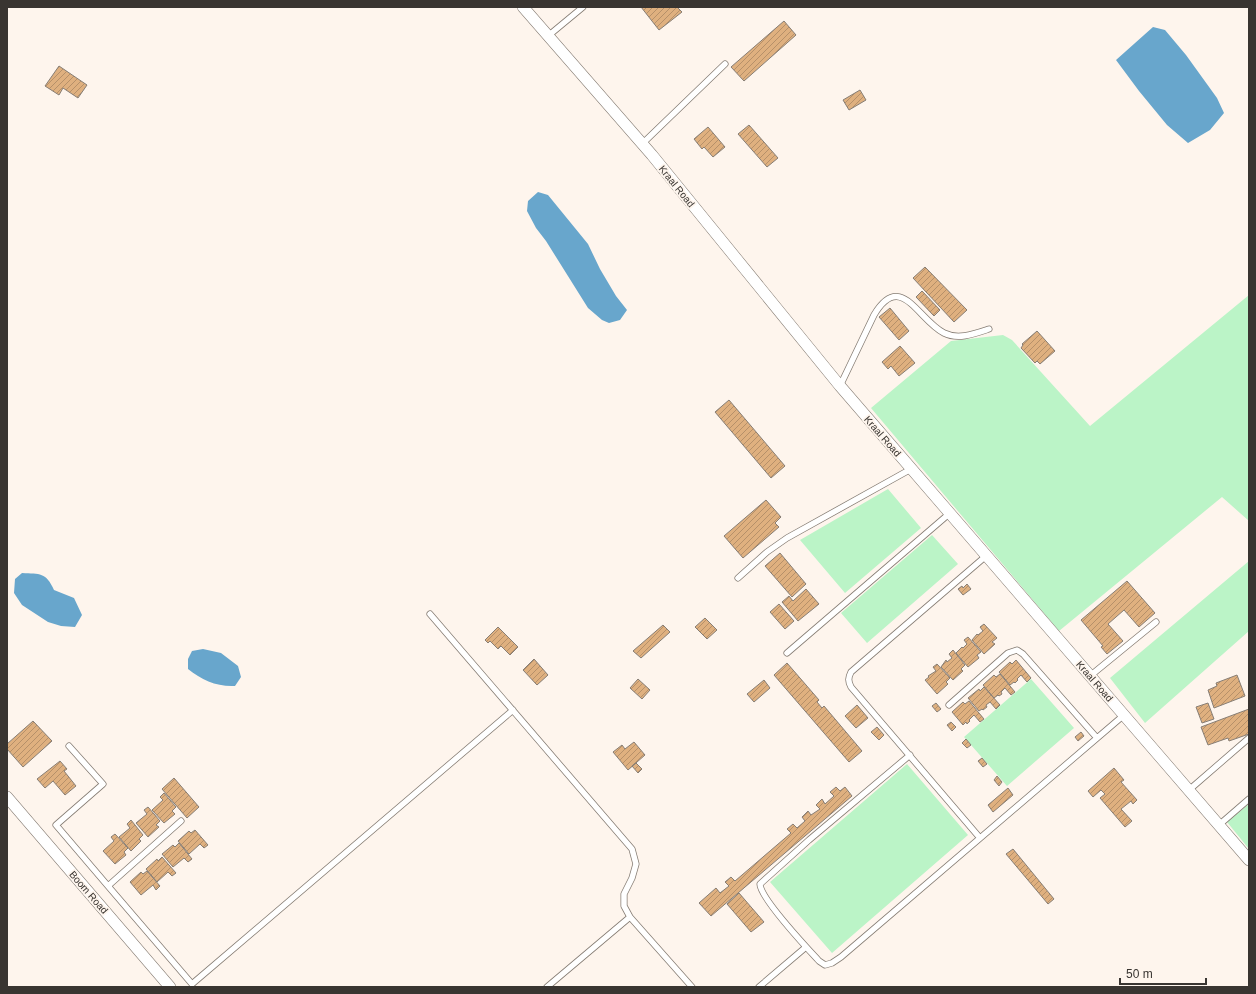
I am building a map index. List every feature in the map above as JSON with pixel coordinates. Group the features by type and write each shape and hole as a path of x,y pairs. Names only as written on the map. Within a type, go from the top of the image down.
{"street":[{"name":"Kraal Road","path":"523,7 642,144 840,386 1249,860"},
{"name":"Boom Road","path":"7,797 170,987"}],"lane":[{"path":"548,36 583,7"},
{"path":"642,144 725,64"},
{"path":"840,386 876,310 884,301 894,296 904,298 935,327 945,334 956,336 970,335 988,330"},
{"path":"738,578 767,552 787,538 912,469"},
{"path":"787,653 950,513"},
{"path":"980,838 851,687 848,678 852,672 986,556"},
{"path":"430,614 632,848 636,864 632,878 624,894 624,906 630,917 692,987"},
{"path":"1090,676 1156,622"},
{"path":"949,705 1008,653 1017,650 1023,654 1097,738"},
{"path":"69,746 103,784 56,825 190,986 513,710"},
{"path":"910,755 804,844 760,884 763,894 806,947 819,961 825,965 841,958 1124,715"},
{"path":"1188,790 1249,738"},
{"path":"1219,825 1249,799"},
{"path":"108,886 181,821"},
{"path":"547,987 630,917"},
{"path":"759,987 806,947"}],"green space":[{"path":"1249,295 1249,521 1222,497 1059,631 871,408 951,341 1003,335 1012,340 1090,426"},
{"path":"888,489 921,528 845,593 800,540"},
{"path":"932,535 958,564 867,643 841,613"},
{"path":"1249,561 1249,631 1145,723 1110,678"},
{"path":"1031,679 1074,728 1007,786 964,737"},
{"path":"907,764 968,835 832,953 770,882"},
{"path":"1249,804 1249,849 1227,822"}],"water":[{"path":"1153,27 1165,30 1186,55 1217,98 1224,113 1210,130 1188,143 1167,125 1116,60"},
{"path":"538,192 548,195 588,244 600,269 616,296 627,310 620,320 609,323 602,320 588,308 546,241 536,228 527,211 528,201"},
{"path":"22,573 42,575 48,580 54,590 74,598 82,615 75,627 61,626 48,622 22,605 14,593 15,579"},
{"path":"203,649 221,653 238,666 241,677 235,686 210,682 188,669 188,659 192,651"}],"building":[{"path":"641,7 677,7 682,12 659,30"},
{"path":"784,21 796,35 744,81 731,67"},
{"path":"59,66 87,85 78,98 63,88 59,95 45,86"},
{"path":"860,90 866,100 849,110 843,100"},
{"path":"749,125 778,158 767,167 738,134"},
{"path":"708,127 725,147 713,157 704,147 702,149 694,139"},
{"path":"925,267 967,310 954,322 913,278"},
{"path":"922,291 940,310 934,316 916,297"},
{"path":"890,308 909,331 899,340 879,317"},
{"path":"1037,331 1055,351 1040,364 1037,361 1035,363 1021,348 1023,345 1022,344"},
{"path":"900,346 915,363 899,376 891,366 888,369 882,362"},
{"path":"729,400 785,466 771,478 715,412"},
{"path":"766,500 781,517 775,523 779,527 743,558 724,536"},
{"path":"780,553 806,584 792,597 765,566"},
{"path":"1127,581 1155,613 1139,627 1124,610 1108,624 1123,641 1107,654 1101,647 1103,646 1081,620"},
{"path":"967,584 971,589 963,595 958,589 962,586 963,588"},
{"path":"806,589 819,604 798,621 782,602 789,596 793,601"},
{"path":"779,604 794,621 785,629 770,612"},
{"path":"705,618 717,630 707,639 695,627"},
{"path":"984,624 997,638 992,642 995,644 984,654 972,640 977,634 978,635 983,631 980,627"},
{"path":"663,625 670,632 641,658 633,651"},
{"path":"498,627 518,647 510,655 501,646 498,649 490,641 488,643 485,640"},
{"path":"968,637 981,652 977,655 979,658 968,667 956,653 967,644 964,640"},
{"path":"953,650 965,665 961,669 963,671 953,680 941,667 946,660 947,662 952,658 949,654"},
{"path":"534,659 548,675 537,685 523,670"},
{"path":"1016,660 1031,678 1027,682 1021,675 1015,683 1014,682 1010,685 999,672 1010,662 1012,664"},
{"path":"787,663 819,700 817,702 822,708 824,706 862,751 849,762 774,675"},
{"path":"937,664 950,678 946,682 948,684 937,694 925,680 936,671 933,667"},
{"path":"1000,674 1015,692 1011,695 1005,688 1001,692 1002,694 994,698 983,685 994,675 996,677"},
{"path":"1237,675 1245,696 1214,708 1208,690 1217,686 1216,683"},
{"path":"638,679 650,690 642,699 630,688"},
{"path":"764,680 770,688 754,702 747,694"},
{"path":"984,687 1000,705 996,709 990,702 986,705 987,707 979,711 968,698"},
{"path":"969,701 984,719 980,722 974,715 967,724 966,722 963,725 952,712 963,702 965,704"},
{"path":"936,703 941,709 937,712 932,706"},
{"path":"1208,703 1214,719 1202,723 1196,707"},
{"path":"857,705 868,718 856,728 845,716"},
{"path":"1249,709 1249,734 1229,741 1228,738 1208,745 1201,727"},
{"path":"33,721 52,741 23,767 7,749 7,744"},
{"path":"951,722 956,727 952,731 947,725"},
{"path":"877,727 884,735 879,740 871,732"},
{"path":"1081,732 1084,736 1078,741 1075,737"},
{"path":"966,739 971,745 967,748 962,743"},
{"path":"634,742 645,755 628,770 613,752 622,745 625,749"},
{"path":"982,758 987,764 983,767 978,761"},
{"path":"60,761 67,769 64,771 76,786 65,795 53,781 45,788 37,779"},
{"path":"636,763 642,769 638,773 632,766"},
{"path":"1114,768 1124,780 1121,782 1137,800 1133,804 1131,801 1121,809 1132,821 1125,827 1100,798 1105,794 1101,790 1093,797 1088,791"},
{"path":"997,776 1002,782 999,786 994,780"},
{"path":"174,778 199,807 187,818 162,789"},
{"path":"836,787 840,791 845,787 852,796 711,916 699,903 716,888 720,893 729,886 725,882 731,877 735,881 791,833 787,829 793,824 797,828 805,821 802,817 808,811 811,815 820,809 816,805 822,799 825,804 834,796 830,792"},
{"path":"1008,788 1013,795 993,812 988,805"},
{"path":"164,793 176,807 172,811 175,814 164,823 152,810 163,800 160,797"},
{"path":"148,807 160,821 156,825 159,827 148,837 136,823 147,814 144,810"},
{"path":"131,820 143,835 139,839 141,841 131,851 119,837 130,828 127,824"},
{"path":"195,830 208,845 204,848 200,844 189,854 178,841 189,831 191,833"},
{"path":"115,834 128,848 124,852 126,855 115,864 103,851 114,841 111,837"},
{"path":"179,843 192,859 188,862 184,858 173,867 162,854 173,845 175,847"},
{"path":"1013,849 1054,899 1048,904 1006,854"},
{"path":"162,857 176,873 172,876 168,872 157,882 146,869 157,859 158,861"},
{"path":"147,871 160,886 156,890 153,885 141,895 130,882 141,872 143,874"},
{"path":"739,893 764,922 751,932 727,904"}]}
